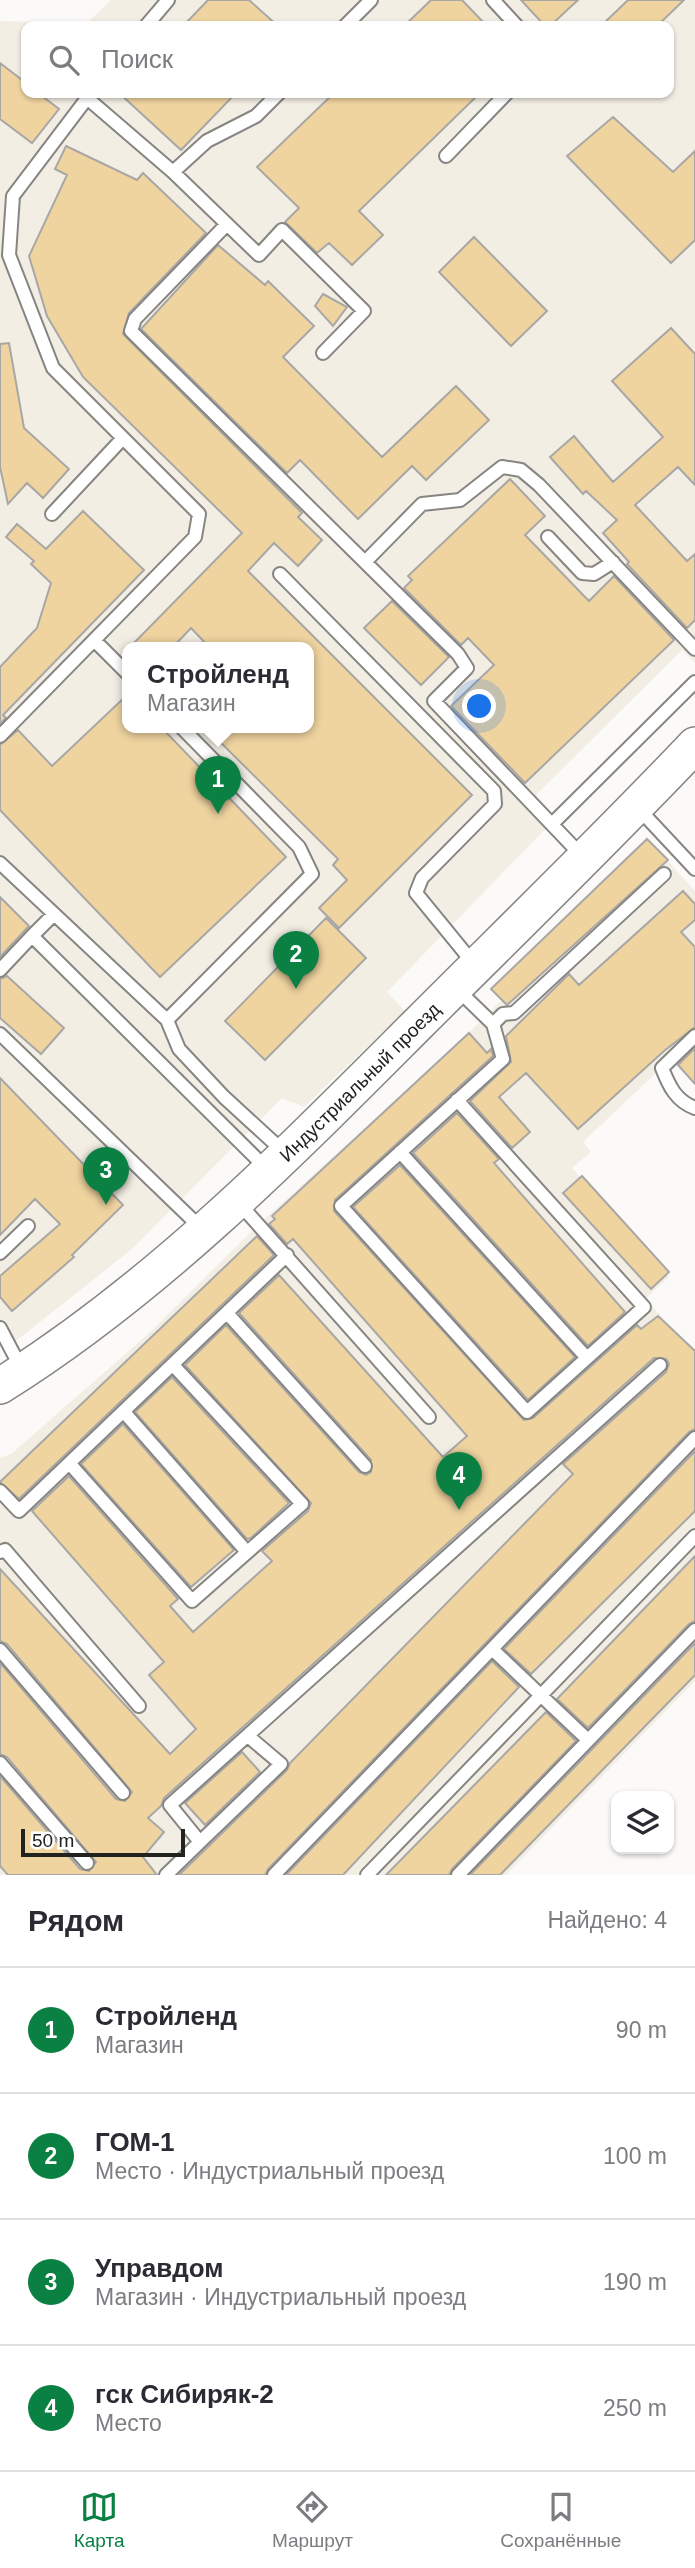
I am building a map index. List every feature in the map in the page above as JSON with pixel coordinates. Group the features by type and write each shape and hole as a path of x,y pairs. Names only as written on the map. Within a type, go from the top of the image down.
{"street":[{"name":"Индустриальный проезд","path":"12,1379 70,1342 238,1201 585,859 695,745"}],"lane":[{"path":"150,21 168,0"},
{"path":"350,21 372,0"},
{"path":"493,0 512,21"},
{"path":"0,736 96,642 195,537 199,514 53,368 9,255 13,196 87,98"},
{"path":"92,98 259,255 282,230 364,311 323,354"},
{"path":"173,172 206,141 256,116 274,98"},
{"path":"446,156 503,98"},
{"path":"227,224 135,319 131,331 458,654 467,668 434,701 585,859"},
{"path":"52,514 123,438"},
{"path":"365,562 422,504 460,500 502,467 521,470 539,485 695,649"},
{"path":"548,537 582,573 594,574 613,562"},
{"path":"280,574 494,791 495,804 422,878 416,893 493,1024 503,1059 457,1100 341,1206 527,1412 644,1307 457,1100"},
{"path":"96,642 122,668"},
{"path":"552,824 695,682"},
{"path":"167,1020 312,874 299,846 187,733"},
{"path":"637,807 695,869"},
{"path":"0,863 167,1020 179,1049 184,1083"},
{"path":"493,1024 503,1014 514,1013 664,874"},
{"path":"0,970 54,914"},
{"path":"32,936 184,1083 278,1163"},
{"path":"0,1034 204,1231"},
{"path":"695,1036 662,1068 670,1088 685,1104 695,1108"},
{"path":"179,1049 224,1097 278,1163"},
{"path":"400,1152 587,1358"},
{"path":"238,1201 429,1417"},
{"path":"0,1254 28,1226"},
{"path":"0,1491 19,1511 287,1255"},
{"path":"227,1313 365,1466"},
{"path":"0,1328 12,1379"},
{"path":"70,1464 192,1601 302,1504 173,1365"},
{"path":"200,1842 170,1805 660,1365"},
{"path":"124,1412 247,1552"},
{"path":"274,1875 695,1438"},
{"path":"366,1875 695,1536"},
{"path":"0,1552 5,1550 139,1706"},
{"path":"458,1875 695,1630"},
{"path":"492,1649 588,1740"},
{"path":"0,1650 123,1793"},
{"path":"166,1875 281,1764 248,1737"},
{"path":"0,1763 88,1863"}],"shaded area":[{"path":"111,0 695,0 695,663 682,650 536,795 556,818 387,992 405,1011 304,1107 282,1098 132,1249 16,1341 0,1340 0,21 21,21 21,98 674,98 674,21 89,21"},
{"path":"657,849 695,891 695,1036 583,1142 591,1152 572,1168 669,1277 645,1299 695,1351 695,1681 506,1875 0,1875 0,1458 11,1454 147,1335 257,1226 462,1039"}],"building":[{"path":"208,0 249,0 272,21 188,21"},
{"path":"431,0 462,0 482,21 409,21"},
{"path":"521,0 578,0 555,21 540,21"},
{"path":"628,0 684,0 662,21 606,21"},
{"path":"0,63 21,79 21,98 45,98 59,109 32,143 0,119"},
{"path":"124,98 231,98 181,150"},
{"path":"329,98 475,98 359,211 383,235 352,265 329,243 317,253 285,222 299,208 257,167"},
{"path":"613,117 673,172 695,151 695,240 671,263 567,156"},
{"path":"66,146 137,180 143,173 206,233 129,313 123,334 302,513 298,517 322,540 298,566 274,543 248,571 472,795 339,928 319,908 347,880 333,865 338,859 211,733 314,733 314,642 204,642 191,628 178,642 135,642 242,533 83,377 47,316 29,256 67,175 55,169"},
{"path":"474,237 547,311 511,346 439,272"},
{"path":"218,245 265,285 268,281 314,326 283,357 382,457 456,386 489,420 426,480 412,466 358,519 300,460 287,473 141,329"},
{"path":"323,294 347,307 333,326 315,306"},
{"path":"671,328 695,354 695,485 678,467 635,505 687,561 695,554 695,620 687,628 627,564 629,562 603,533 617,520 586,491 583,494 550,457 574,436 613,482 663,437 612,381"},
{"path":"9,343 24,428 69,469 43,498 27,483 8,504 0,467 0,344"},
{"path":"510,479 545,516 525,535 589,601 614,576 674,640 525,783 451,706 494,665 468,638 461,645 404,588 412,580 408,576"},
{"path":"83,511 144,570 3,715 6,718 0,724 0,667 37,628 51,583 31,564 34,561 6,537 17,524 46,549"},
{"path":"392,601 449,657 421,685 364,628"},
{"path":"122,700 122,733 167,733 286,857 160,977 0,810 0,745 18,730 52,766"},
{"path":"647,839 668,860 507,1005 491,989"},
{"path":"683,891 695,904 695,920 681,932 695,947 695,1027 664,1051 578,1129 526,1073 499,1097 530,1132 512,1148 470,1101 511,1062 506,1036 569,974 579,985"},
{"path":"0,897 29,926 0,957"},
{"path":"326,918 366,958 265,1060 225,1021"},
{"path":"7,976 64,1028 41,1054 0,1018 0,979"},
{"path":"469,1033 487,1053 491,1049 493,1056 335,1200 334,1211 524,1420 533,1418 637,1325 641,1329 658,1316 695,1351 695,1429 689,1432 265,1875 179,1875 287,1770 290,1763 573,1474 563,1464 666,1372 669,1364 666,1359 654,1358 164,1798 161,1806 148,1818 164,1832 143,1857 157,1875 8,1875 0,1866 0,1776 80,1869 89,1871 96,1862 7,1757 0,1754 0,1663 116,1799 125,1801 132,1792 7,1644 0,1641 0,1569 170,1754 196,1729 149,1675 164,1662 32,1511 69,1476 178,1599 170,1606 193,1632 272,1561 262,1551 308,1511 311,1503 185,1365 226,1325 359,1472 366,1475 371,1472 371,1460 239,1313 279,1275 443,1457 467,1436 293,1239 287,1244 269,1224 275,1219 272,1216"},
{"path":"695,1048 695,1084 678,1065"},
{"path":"0,1078 123,1205 72,1255 74,1257 12,1311 0,1297 0,1276 60,1224 35,1199 0,1235"},
{"path":"457,1113 499,1159 494,1163 625,1312 588,1346 413,1153"},
{"path":"400,1165 575,1357 528,1400 353,1207"},
{"path":"582,1176 669,1272 651,1289 563,1193"},
{"path":"257,1236 274,1255 19,1499 0,1482"},
{"path":"172,1377 289,1503 251,1538 247,1539 135,1412"},
{"path":"123,1424 234,1550 191,1587 81,1464"},
{"path":"695,1451 695,1511 531,1674 504,1649"},
{"path":"695,1556 695,1621 689,1624 588,1728 557,1699"},
{"path":"695,1643 695,1675 500,1875 470,1875"},
{"path":"492,1661 519,1687 343,1875 286,1875"},
{"path":"546,1712 576,1741 449,1875 386,1875"},
{"path":"242,1752 260,1772 205,1825 185,1803"}],"place":[{"name":"Стройленд","path":"218,814"},
{"name":"ГОМ-1","path":"296,989"},
{"name":"Управдом","path":"106,1205"},
{"name":"гск Сибиряк-2","path":"459,1510"}]}
